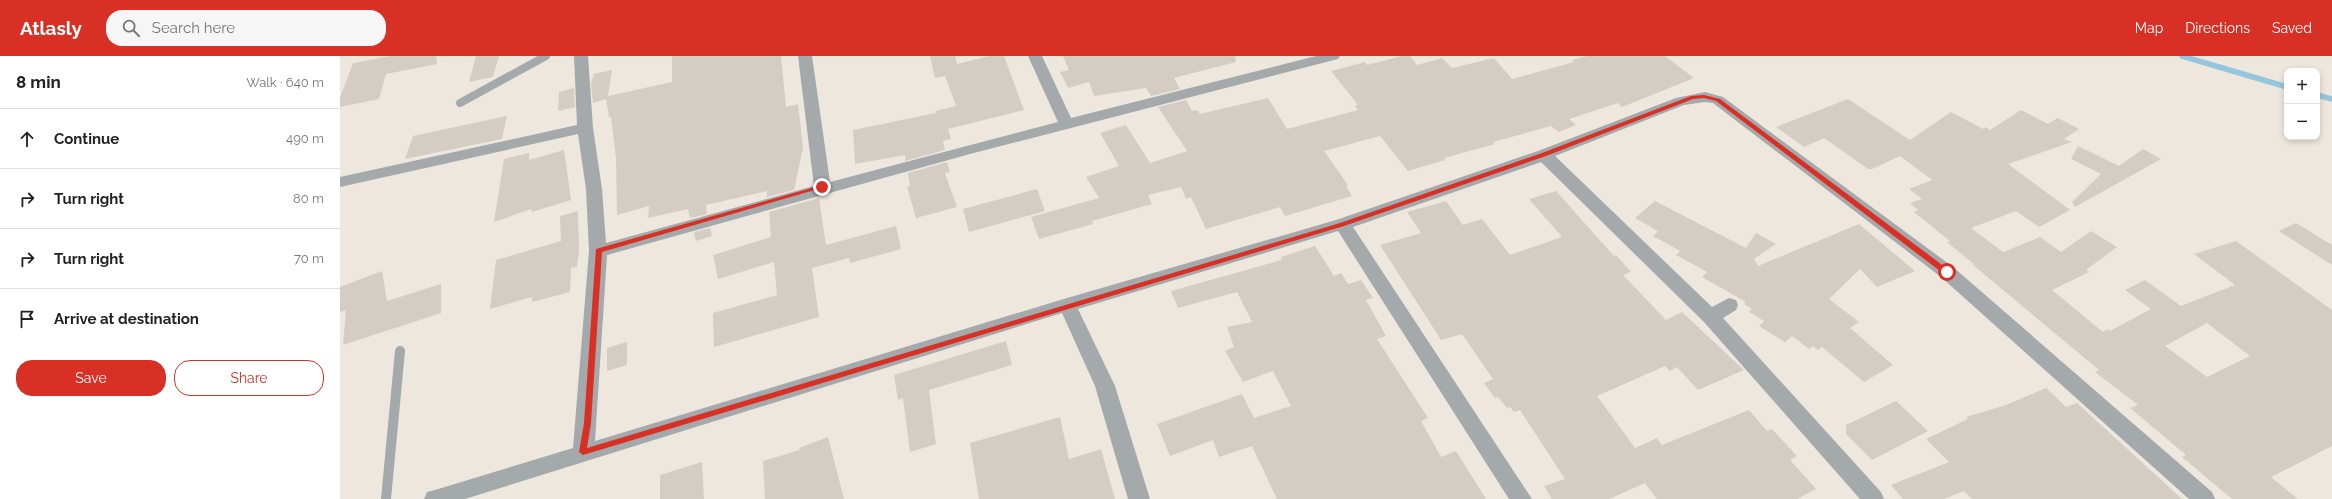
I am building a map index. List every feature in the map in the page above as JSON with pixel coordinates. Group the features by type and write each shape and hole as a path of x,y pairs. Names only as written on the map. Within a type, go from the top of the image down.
{"street":[{"path":"581,56 585,128 594,189 598,250 587,423 583,452"},
{"path":"805,56 822,187"},
{"path":"1035,56 1066,123"},
{"path":"598,250 822,187 1066,123 1333,56"},
{"path":"435,499 583,452 1068,305 1342,224 1544,155 1681,101 1704,97 1718,100 1947,272 2204,499"},
{"path":"340,182 585,128"},
{"path":"1544,155 1711,317 1873,499"},
{"path":"1342,224 1521,499"},
{"path":"1068,305 1105,386 1139,499"},
{"path":"1711,317 1729,305"}],"lane":[{"path":"460,103 546,56"},
{"path":"386,499 400,351"}],"building":[{"path":"391,56 436,56 437,64 386,74 379,99 340,107 340,98 353,63"},
{"path":"476,56 499,56 493,77 469,82"},
{"path":"672,56 781,56 786,107 798,104 803,148 794,190 767,197 767,191 706,205 707,214 690,218 688,209 648,218 649,206 617,215 616,158 611,117 609,117 606,99 593,103 591,84 594,74 612,70 608,96 672,82"},
{"path":"930,56 955,56 957,64 990,56 1004,56 1024,110 948,129 951,139 943,141 945,150 905,161 905,155 855,164 853,130 936,113 935,111 956,106 945,76 935,78"},
{"path":"1063,56 1235,56 1236,62 1174,78 1180,89 1151,96 1146,88 1094,96 1089,82 1068,88 1060,72 1069,70"},
{"path":"1402,56 1410,56 1417,65 1442,58 1452,68 1494,58 1512,79 1574,62 1572,60 1587,56 1665,56 1694,78 1622,107 1618,103 1569,119 1576,125 1559,132 1551,126 1493,142 1495,144 1444,158 1445,160 1408,171 1380,136 1324,151 1348,185 1346,186 1352,196 1285,216 1280,207 1206,229 1191,197 1186,199 1181,187 1148,195 1152,204 1092,221 1093,224 1039,239 1031,217 1099,198 1086,177 1119,166 1100,133 1126,125 1150,163 1187,151 1158,107 1186,100 1192,111 1197,110 1200,114 1268,98 1287,129 1358,110 1355,106 1358,105 1331,71 1365,62 1367,65"},
{"path":"574,88 575,107 558,111 559,92"},
{"path":"1848,99 1910,140 1951,112 1983,129 1986,127 1990,130 2021,110 2048,124 2058,118 2079,129 2064,139 2072,142 2008,164 2070,210 2039,227 2016,211 1971,228 2003,252 2040,237 2061,252 2091,231 2117,247 2086,270 2089,272 2052,290 2103,332 2108,329 2110,331 2151,309 2125,290 2145,280 2181,306 2235,285 2194,254 2236,241 2332,310 2332,446 2271,477 2298,499 2232,499 2182,457 2186,455 2130,408 2138,405 2095,372 2099,370 1973,265 1975,265 1947,242 1950,241 1914,212 1918,210 1910,203 1922,199 1909,189 1932,180 1900,156 1872,169 1868,169 1824,138 1804,147 1776,127","holes":["2207,323 2250,356 2207,377 2165,346"]},
{"path":"507,116 502,139 405,159 413,136"},
{"path":"2078,146 2119,166 2143,149 2161,159 2075,207 2072,202 2101,174 2071,159"},
{"path":"564,150 571,200 532,212 531,209 494,222 504,159 529,153 529,160"},
{"path":"947,162 950,172 945,173 957,207 916,218 907,187 910,186 908,173"},
{"path":"1037,189 1045,211 969,232 963,209"},
{"path":"1556,191 1614,256 1616,255 1631,272 1623,275 1666,320 1682,312 1744,370 1698,390 1677,367 1670,371 1665,366 1597,396 1635,448 1657,438 1662,445 1749,410 1767,431 1772,429 1797,456 1790,460 1816,489 1797,499 1657,499 1645,483 1609,499 1552,499 1544,486 1565,479 1520,410 1514,412 1510,407 1507,408 1498,397 1495,398 1484,383 1493,379 1462,334 1441,340 1380,245 1421,233 1407,212 1446,201 1463,225 1482,219 1510,255 1562,237 1529,199"},
{"path":"819,198 826,245 896,226 901,249 850,263 849,258 812,268 819,317 714,347 713,313 777,295 774,262 718,279 713,255 771,237 769,212"},
{"path":"1655,201 1746,248 1756,233 1776,244 1754,259 1758,266 1859,224 1915,271 1877,287 1860,269 1829,299 1859,322 1850,328 1893,365 1864,382 1822,347 1818,350 1813,346 1809,349 1792,336 1785,342 1759,326 1764,321 1749,312 1752,309 1744,304 1746,302 1702,277 1707,272 1676,255 1680,251 1653,236 1658,231 1635,218"},
{"path":"578,211 579,249 577,267 571,268 570,292 532,302 532,297 490,309 496,260 561,241 560,216"},
{"path":"2296,223 2332,245 2332,265 2279,231"},
{"path":"710,228 712,236 696,241 694,232"},
{"path":"1315,246 1334,276 1341,273 1348,284 1361,280 1373,298 1366,300 1386,336 1377,339 1428,418 1421,421 1441,457 1456,451 1486,499 1277,499 1252,446 1219,457 1213,440 1170,456 1157,424 1242,394 1254,418 1291,406 1273,371 1243,382 1225,351 1234,347 1227,327 1252,322 1237,292 1178,308 1171,291 1282,260 1281,257"},
{"path":"382,271 387,301 441,284 441,313 343,345 346,310 340,312 340,287"},
{"path":"1006,341 1012,365 929,390 936,444 910,452 903,398 898,400 894,375"},
{"path":"627,342 627,365 607,371 607,348"},
{"path":"2046,388 2066,407 2077,403 2182,499 1972,499 1964,491 1944,499 1903,499 1891,485 1949,462 1926,439 1968,419 1966,417 2006,405"},
{"path":"1896,401 1928,431 1872,460 1846,434 1846,425"},
{"path":"1060,417 1069,459 1101,449 1115,499 979,499 970,443"},
{"path":"828,437 844,499 765,499 763,461 800,450 799,448"},
{"path":"702,462 704,499 660,499 660,475"}],"waterway":[{"path":"2182,56 2284,86"},
{"path":"2320,96 2332,99"}],"route":[{"path":"822,187 598,250 587,423 583,452 1068,305 1342,224 1544,155 1693,97 1704,97 1718,100 1947,272"}]}
